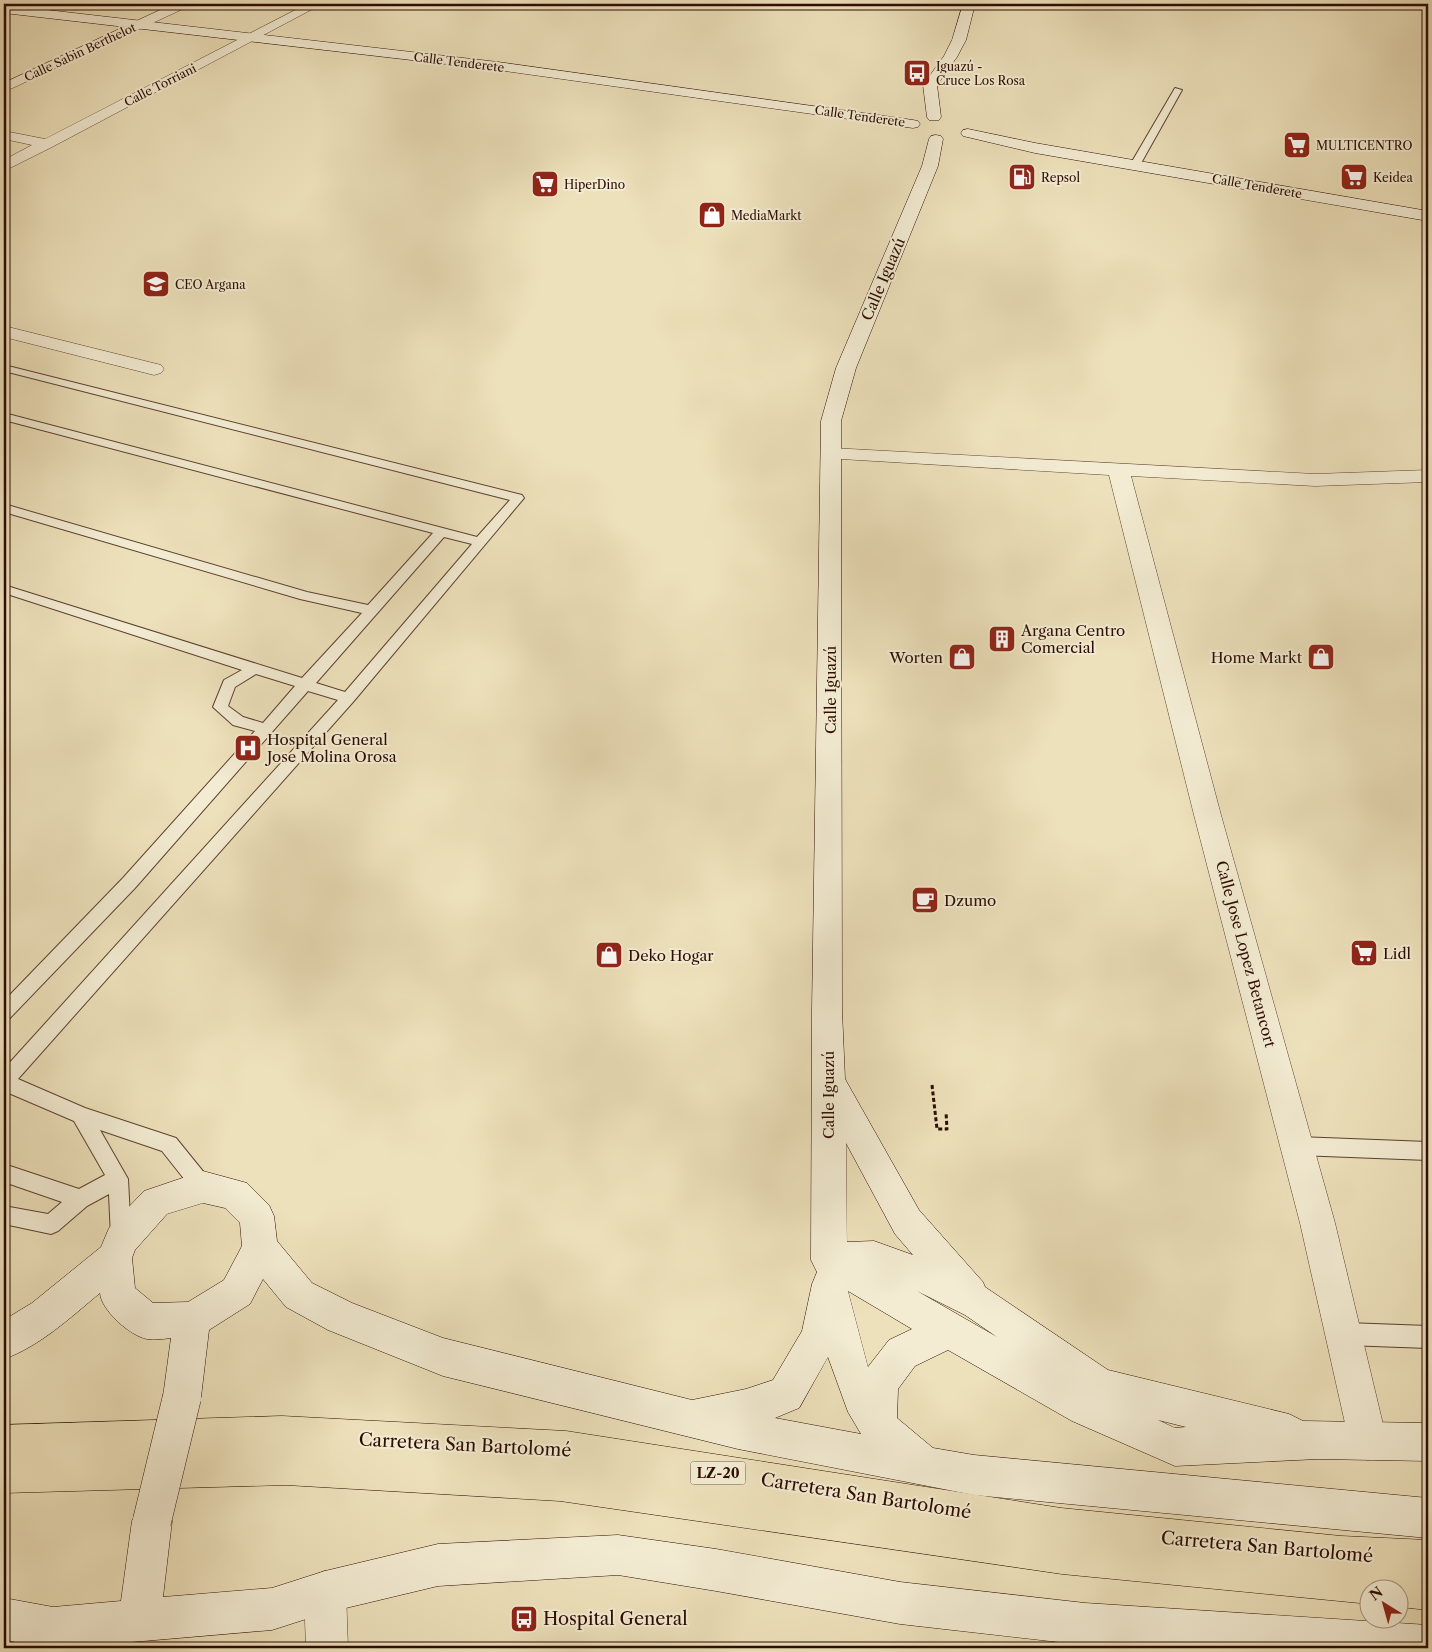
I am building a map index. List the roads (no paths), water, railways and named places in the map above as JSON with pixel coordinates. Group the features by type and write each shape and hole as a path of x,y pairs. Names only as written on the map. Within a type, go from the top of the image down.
{"main road":[{"name":"Carretera San Bartolomé","path":"4,1444 282,1435 566,1450 1061,1528 1340,1556 1427,1579"},
{"name":"Carretera San Bartolomé","path":"4,1473 286,1465 560,1481 1062,1554 1427,1579"}],"street":[{"path":"4,8 12,4"},
{"name":"Calle Sabin Berthelot","path":"4,88 183,4"},
{"name":"Calle Torriani","path":"4,166 316,4"},
{"name":"Calle Iguazú","path":"829,1272 827,1011 831,421 846,368 930,166 949,129 930,85 950,57 959,40 969,4"},
{"name":"Calle Tenderete","path":"4,8 623,82 913,124 913,129 916,133 949,129 1035,148 1428,216"},
{"path":"913,124 918,121 949,129"},
{"path":"4,135 47,144"},
{"path":"4,332 154,369"},
{"path":"831,454 1315,480 1428,476"},
{"name":"Calle Jose Lopez Betancort","path":"1118,468 1220,860 1298,1146 1346,1334 1368,1441"},
{"path":"829,1082 907,1222 978,1302"},
{"path":"4,1341 45,1316 118,1249 156,1202 203,1187 236,1194 257,1216 260,1248 237,1292 192,1320 147,1321 118,1297 118,1249"},
{"path":"260,1248 299,1295 341,1317 443,1357 738,1430 974,1475 1428,1518"},
{"path":"829,1272 874,1258 921,1275 978,1302 1100,1387 1318,1440"},
{"path":"829,1272 949,1330 1085,1408 1175,1447 1318,1440 1428,1442"},
{"path":"689,1418 746,1408 786,1396 819,1337 829,1272"},
{"path":"829,1272 839,1331 856,1388 878,1425 923,1465"},
{"path":"139,1619 152,1521 182,1397 192,1320"},
{"path":"878,1425 879,1383 902,1353 949,1330"},
{"path":"4,1619 52,1628 272,1609 325,1592 438,1565 618,1555 716,1570 1086,1636 1428,1646"},
{"path":"325,1592 327,1648"}],"lane":[{"path":"1135,165 1178,90"},
{"path":"4,368 518,498 348,698 4,1082 81,1115 169,1144 203,1187"},
{"path":"4,416 480,542"},
{"path":"4,508 305,596 370,610"},
{"path":"4,1013 129,883 441,532"},
{"path":"4,589 348,698"},
{"path":"254,669 229,684 220,707 238,722 266,729"},
{"path":"81,1115 118,1179 118,1249"},
{"path":"1298,1146 1428,1152"},
{"path":"4,1172 80,1199"},
{"path":"4,1215 51,1224 80,1199 118,1179"},
{"path":"1346,1334 1428,1337"}],"place":[{"name":"Iguazú - Cruce Los Rosa","path":"917,73"},
{"name":"MULTICENTRO","path":"1297,145"},
{"name":"Repsol","path":"1022,177"},
{"name":"Keidea","path":"1354,177"},
{"name":"HiperDino","path":"545,184"},
{"name":"MediaMarkt","path":"712,215"},
{"name":"CEO Argana","path":"156,284"},
{"name":"Argana Centro Comercial","path":"1002,639"},
{"name":"Worten","path":"962,657"},
{"name":"Home Markt","path":"1321,657"},
{"name":"Hospital General Jose Molina Orosa","path":"248,748"},
{"name":"Dzumo","path":"925,900"},
{"name":"Lidl","path":"1364,953"},
{"name":"Deko Hogar","path":"609,955"},
{"name":"Hospital General","path":"524,1619"}]}
